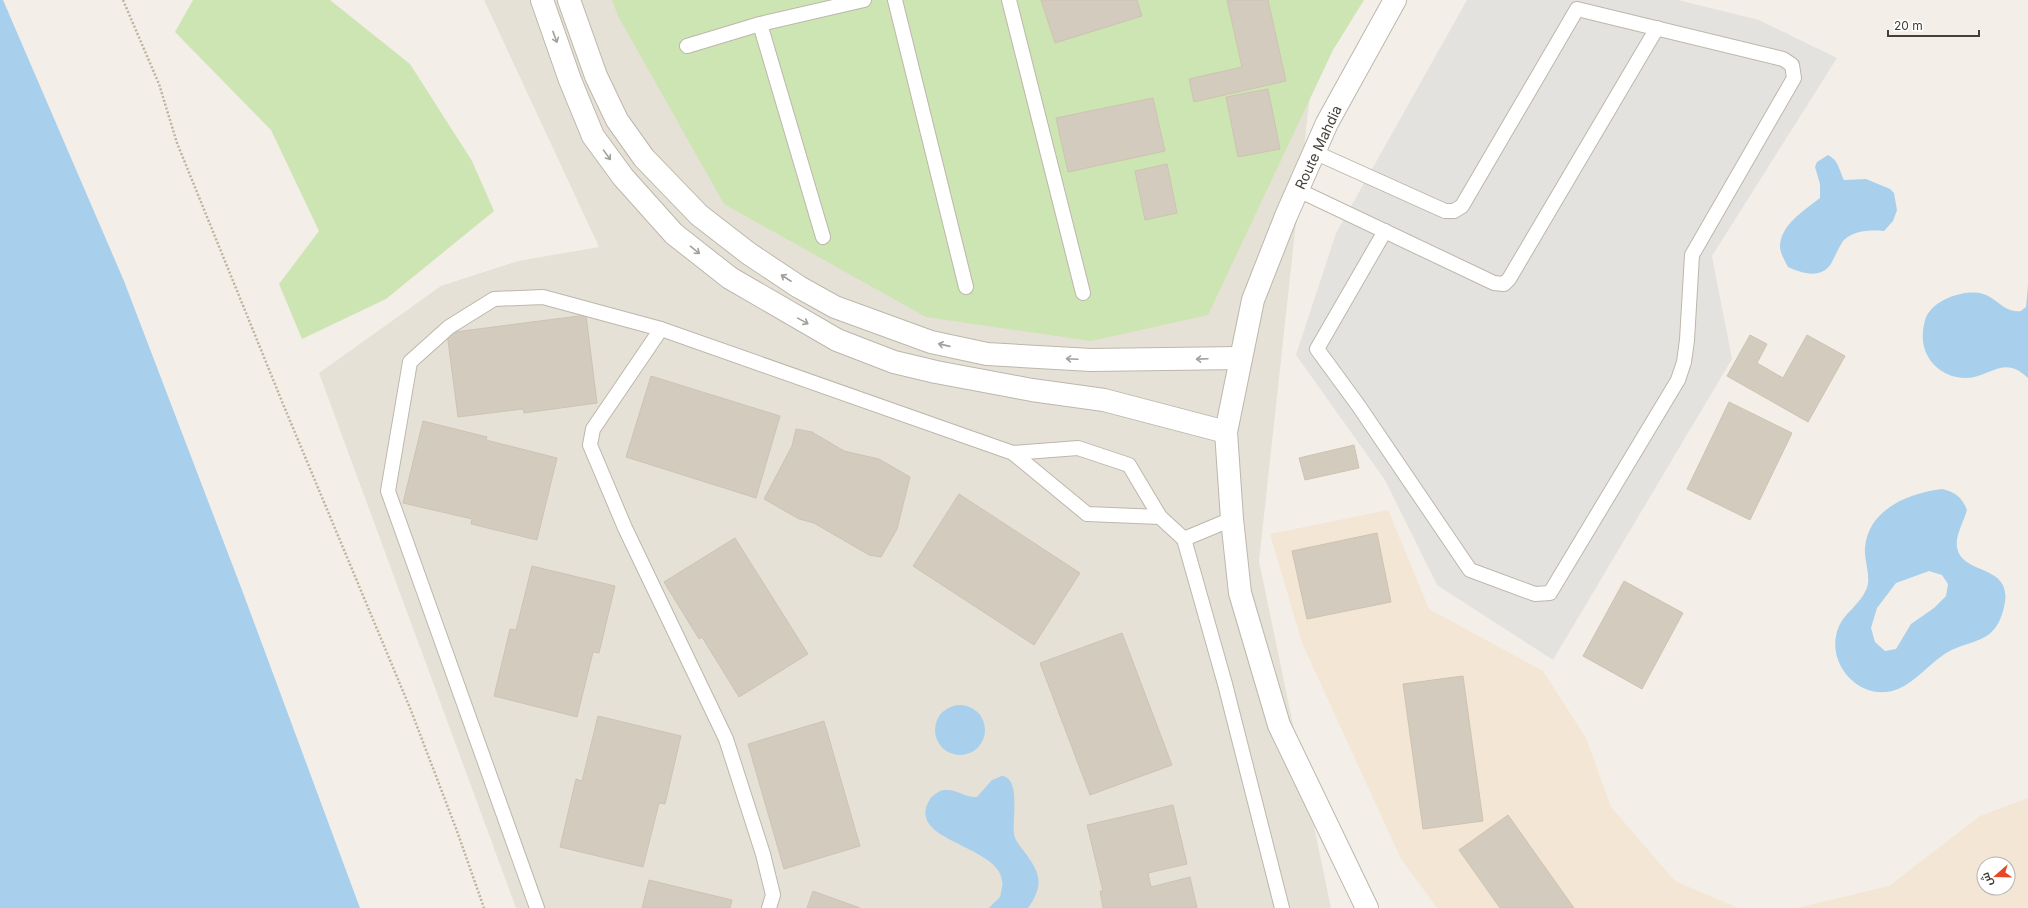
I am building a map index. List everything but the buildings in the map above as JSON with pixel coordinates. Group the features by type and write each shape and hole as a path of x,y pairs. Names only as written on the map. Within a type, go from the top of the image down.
{"street":[{"path":"542,0 570,80 593,136 623,177 674,234 730,278 837,340 894,362 936,372 1032,390 1104,400 1226,432"},
{"path":"569,0 596,76 617,120 644,158 699,215 748,253 799,287 835,307 931,342 986,354 1098,360 1241,358"},
{"name":"Route Mahdia","path":"1367,908 1279,725 1240,593 1232,519 1226,432 1253,300 1327,123 1395,0"}],"lane":[{"path":"820,0 835,7"},
{"path":"687,46 760,24 864,0"},
{"path":"895,0 966,287"},
{"path":"1009,0 1083,293"},
{"path":"1314,152 1445,211 1454,211 1462,206 1577,9 1783,59 1792,65 1794,78 1692,255 1687,340 1684,362 1678,380 1550,593 1535,594 1470,570 1358,405 1317,349 1385,231"},
{"path":"760,24 823,237"},
{"path":"1298,190 1494,282 1504,284 1509,279 1657,28"},
{"path":"537,908 388,491 410,362 449,327 494,299 543,297 661,329 1014,453 1087,514 1160,518"},
{"path":"661,329 593,429 590,445 625,528 726,739 763,854 773,895 770,908"},
{"path":"1014,453 1078,448 1129,465 1160,518 1184,539 1226,684 1282,908"},
{"path":"1184,539 1232,519"}],"path":[{"path":"124,0 159,84 178,144 192,180 280,397 410,708 457,831 484,908"}],"shaded area":[{"path":"484,0 1323,0 1320,3 1259,561 1331,908 516,908 319,373 441,286 518,261 599,247"},
{"path":"1467,0 1678,0 1759,20 1837,58 1712,256 1732,359 1553,660 1437,585 1385,480 1296,355 1336,233"},
{"path":"1388,510 1429,609 1543,671 1586,738 1611,807 1675,881 1738,908 1437,908 1401,859 1302,643 1270,534"},
{"path":"2028,798 2028,908 1797,908 1889,886 1980,816"}],"green space":[{"path":"193,0 330,0 410,64 472,161 494,211 386,299 302,339 279,284 319,231 271,130 175,32"},
{"path":"612,0 1364,0 1333,50 1208,315 1091,341 926,317 724,204 618,16"}],"water":[{"path":"0,0 3,0 124,281 242,590 360,908 0,908"},
{"path":"1828,155 1837,163 1844,180 1866,179 1890,189 1894,193 1897,210 1893,221 1884,231 1868,231 1847,237 1843,241 1829,266 1824,271 1813,274 1800,272 1788,267 1781,251 1781,238 1789,224 1820,198 1820,184 1815,167 1817,162"},
{"path":"2028,285 2028,378 2019,371 2004,367 1975,377 1957,377 1940,370 1928,357 1923,340 1923,331 1927,315 1934,306 1954,296 1977,293 1988,296 2005,308 2021,311 2026,307"},
{"path":"1942,489 1947,490 1958,496 1963,502 1967,510 1958,533 1957,547 1961,556 1968,562 1995,576 2002,583 2005,593 2004,607 2000,620 1987,636 1952,650 1936,660 1910,682 1898,689 1884,692 1871,691 1859,685 1849,677 1841,666 1836,654 1835,640 1839,626 1860,600 1868,585 1865,548 1868,534 1874,523 1882,513 1892,505 1916,494","holes":["1929,571 1942,575 1948,584 1946,596 1934,608 1911,624 1896,649 1885,651 1875,642 1871,628 1877,608 1896,583"]},
{"path":"960,705 974,709 981,716 985,730 981,744 974,751 960,755 946,751 939,744 935,730 939,716 946,709"},
{"path":"1002,776 1008,778 1014,791 1014,834 1017,842 1037,872 1037,892 1028,908 989,908 1000,897 1002,888 1000,873 990,862 943,835 931,826 925,814 930,799 935,794 943,790 949,790 977,797 992,780"}]}
